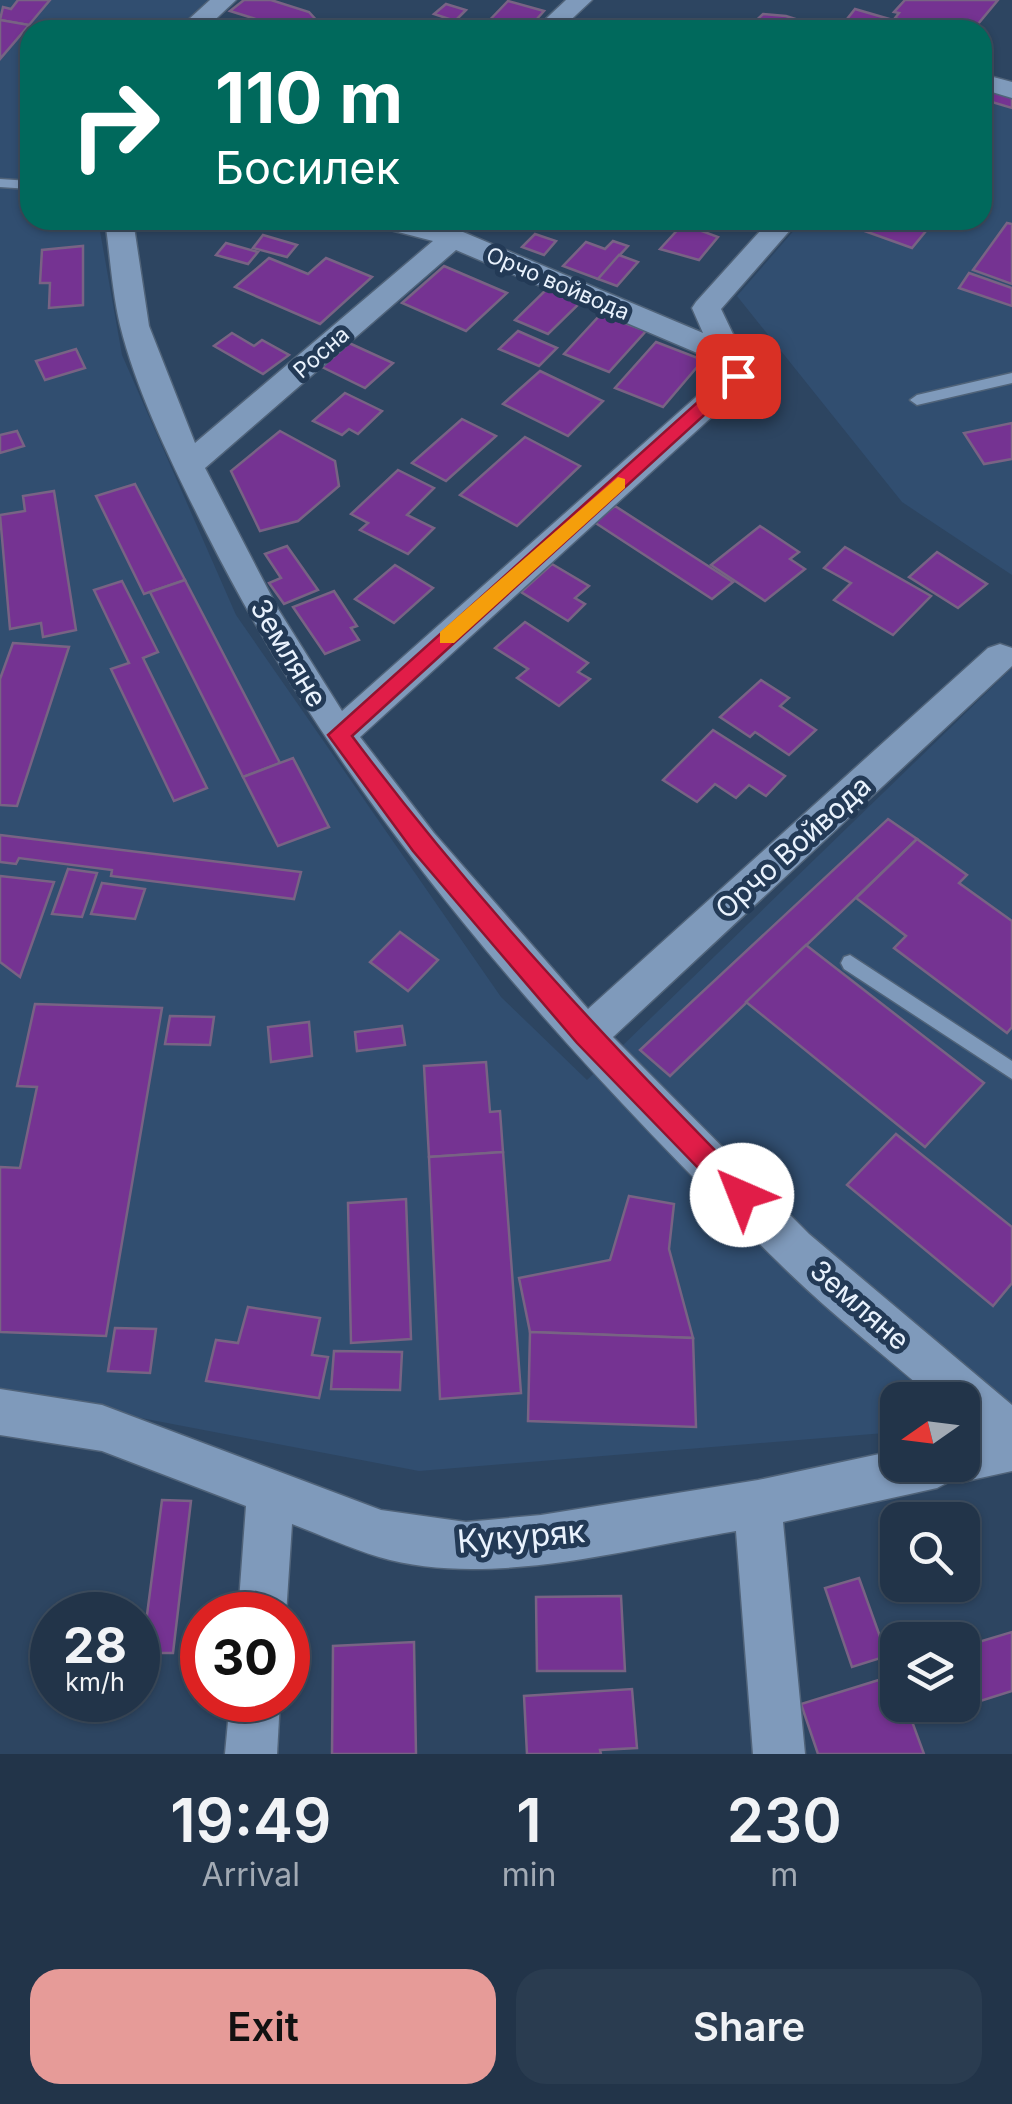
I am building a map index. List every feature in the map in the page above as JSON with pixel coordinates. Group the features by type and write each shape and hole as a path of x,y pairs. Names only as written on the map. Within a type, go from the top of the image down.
{"street":[{"path":"201,20 224,0"},
{"path":"557,20 580,0"},
{"name":"Земляне","path":"121,230 136,326 188,466 264,614 339,735 420,844 586,1036 794,1249 1012,1435"},
{"name":"Орчо войвода","path":"423,230 453,238 729,356"},
{"path":"683,336 775,230"},
{"name":"Росна","path":"188,466 453,238"},
{"path":"339,735 738,376 706,308"},
{"name":"Орчо Войвода","path":"586,1036 1000,658"},
{"name":"Кукуряк","path":"0,1412 102,1428 381,1534 466,1546 541,1539 758,1504 880,1477"},
{"path":"980,1456 1012,1448"},
{"path":"264,1592 271,1492"},
{"path":"758,1504 779,1754"},
{"path":"251,1754 253,1722"}],"lane":[{"path":"918,400 1012,378"},
{"path":"850,963 1012,1071"}],"shaded area":[{"path":"0,0 208,0 186,20 20,20 20,230 100,230 122,355 236,615 501,997 587,1080 1012,668 1012,1422 980,1425 980,1382 880,1382 880,1433 419,1471 0,1391"},
{"path":"992,89 1012,95 1012,575 902,502 737,296 794,230 992,230"}],"building":[{"path":"18,0 50,0 33,20 20,20 20,23 0,20 3,7 11,9"},
{"path":"244,0 271,0 309,12 316,20 259,20 230,11"},
{"path":"905,0 998,0 981,20 901,20 895,18 899,13 894,12"},
{"path":"508,1 544,11 536,20 490,20"},
{"path":"446,4 466,10 456,20 434,14"},
{"path":"855,9 893,20 846,20"},
{"path":"763,14 799,20 757,20"},
{"path":"0,20 20,23 20,36 0,59"},
{"path":"992,90 1012,96 1012,108 992,102"},
{"path":"1007,223 1012,224 1012,284 973,270"},
{"path":"677,230 699,230 718,237 699,260 660,249"},
{"path":"862,230 927,230 912,248"},
{"path":"535,234 556,241 544,255 522,247"},
{"path":"263,235 297,245 287,257 253,248"},
{"path":"613,241 628,246 598,279 563,266 586,242 605,249"},
{"path":"226,243 258,252 248,264 216,255"},
{"path":"83,246 83,305 49,308 50,283 40,283 42,250"},
{"path":"619,255 638,262 617,286 598,279"},
{"path":"269,258 308,274 326,258 372,277 320,324 235,287"},
{"path":"444,266 507,293 466,331 402,303"},
{"path":"969,273 1012,288 1012,306 959,288"},
{"path":"552,284 585,298 548,334 515,320"},
{"path":"601,314 646,331 609,372 564,354"},
{"path":"518,331 557,348 539,366 499,349"},
{"path":"232,333 254,346 262,340 289,355 263,374 214,346"},
{"path":"656,342 703,360 663,407 615,388"},
{"path":"349,343 393,363 365,388 322,367"},
{"path":"76,349 85,368 45,380 36,361"},
{"path":"540,371 603,401 568,436 503,404"},
{"path":"345,393 382,411 358,434 349,429 342,435 313,421"},
{"path":"462,419 496,436 446,481 412,463"},
{"path":"1012,423 1012,459 984,464 964,433"},
{"path":"17,431 24,446 0,453 0,435"},
{"path":"280,431 335,461 339,486 298,521 260,531 231,471"},
{"path":"525,437 580,466 517,526 460,495"},
{"path":"398,470 434,488 407,515 434,528 408,554 360,530 368,523 351,514"},
{"path":"135,484 185,580 144,594 96,496"},
{"path":"54,491 76,630 43,637 41,623 10,629 0,515 25,511 23,496"},
{"path":"615,506 733,582 712,599 594,522"},
{"path":"760,526 799,552 790,559 805,569 765,601 711,565"},
{"path":"287,546 318,590 284,604 269,583 281,578 265,554"},
{"path":"845,547 931,596 893,635 834,600 851,583 824,568"},
{"path":"937,552 987,584 958,608 909,577"},
{"path":"552,564 589,586 575,598 585,604 568,621 521,592"},
{"path":"395,565 433,588 394,623 355,599"},
{"path":"185,580 280,763 243,777 150,592"},
{"path":"122,581 158,652 143,658 207,788 174,801 111,669 129,663 94,590"},
{"path":"334,591 357,626 351,628 359,640 325,654 293,607"},
{"path":"525,622 588,663 578,672 590,679 559,706 517,678 528,669 495,648"},
{"path":"13,643 69,647 17,806 0,805 0,679"},
{"path":"761,680 789,698 780,706 816,730 789,755 755,732 750,737 720,717"},
{"path":"713,730 785,776 766,796 749,785 736,798 715,784 697,802 663,780"},
{"path":"293,758 329,827 278,846 243,777"},
{"path":"888,819 917,839 670,1076 640,1050"},
{"path":"0,835 301,872 294,899 111,876 112,870 19,858 16,864 0,862"},
{"path":"917,839 967,875 959,883 1012,921 1012,1027 1007,1033 894,948 906,936 856,898"},
{"path":"68,869 97,873 82,917 52,914"},
{"path":"0,876 54,882 20,977 0,962"},
{"path":"102,883 145,889 135,919 91,914"},
{"path":"400,932 438,960 408,991 370,962"},
{"path":"806,945 984,1083 925,1147 746,1002"},
{"path":"35,1004 162,1008 106,1336 0,1332 0,1167 20,1168 37,1087 17,1086"},
{"path":"170,1016 214,1017 210,1045 165,1044"},
{"path":"309,1022 312,1056 271,1062 268,1027"},
{"path":"402,1026 405,1045 357,1051 355,1032"},
{"path":"486,1062 490,1112 500,1111 503,1152 429,1157 424,1066"},
{"path":"896,1134 1012,1227 1012,1283 993,1306 847,1185"},
{"path":"503,1152 521,1393 440,1399 429,1157"},
{"path":"629,1196 674,1204 669,1249 693,1338 530,1332 519,1278 610,1260"},
{"path":"406,1199 411,1339 351,1343 348,1203"},
{"path":"248,1307 320,1318 312,1355 328,1357 319,1398 206,1381 216,1340 238,1343"},
{"path":"115,1328 156,1329 150,1373 108,1371"},
{"path":"530,1332 693,1338 696,1427 528,1421"},
{"path":"334,1351 402,1352 400,1390 331,1389"},
{"path":"162,1500 191,1501 173,1653 160,1653 160,1592 150,1592"},
{"path":"859,1578 880,1636 880,1658 852,1667 825,1588"},
{"path":"621,1596 625,1671 537,1671 536,1597"},
{"path":"1012,1632 1012,1691 980,1701 980,1642"},
{"path":"414,1642 416,1754 332,1754 333,1646"},
{"path":"880,1680 880,1722 912,1722 924,1754 818,1754 801,1704"},
{"path":"632,1689 637,1748 600,1750 601,1754 527,1754 524,1696"}],"slow traffic":[{"path":"447,638 618,484"}],"route":[{"path":"738,376 339,735 420,844 586,1036 742,1195"}]}
